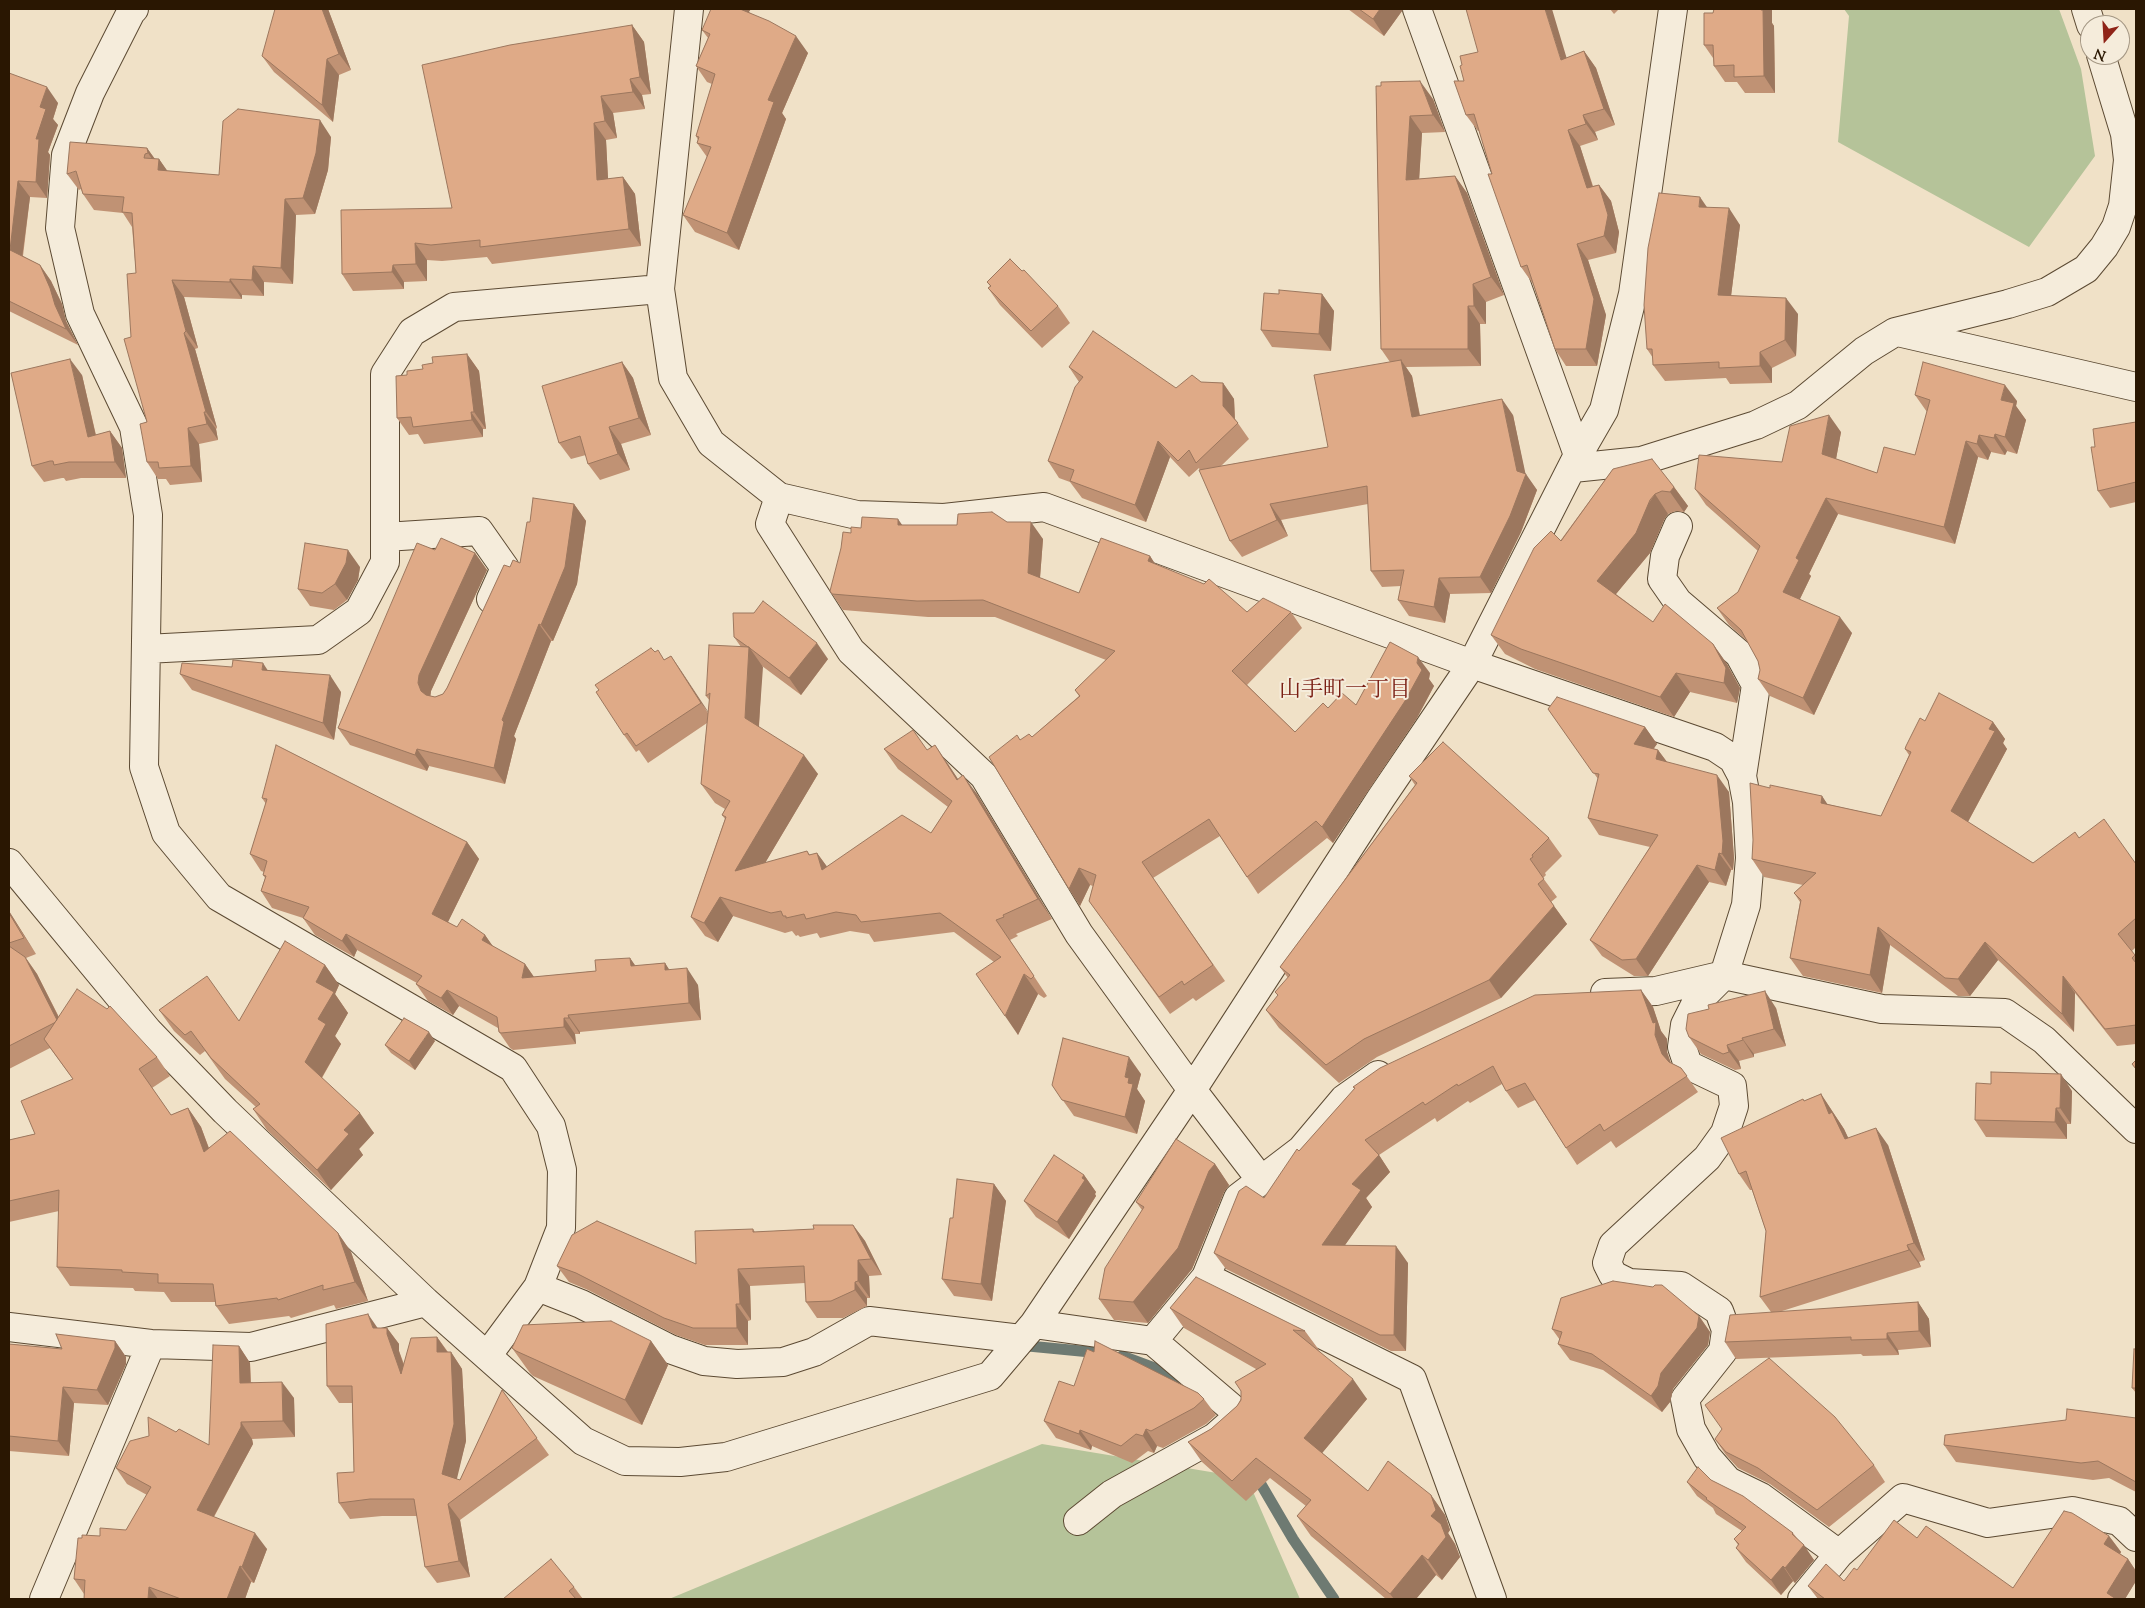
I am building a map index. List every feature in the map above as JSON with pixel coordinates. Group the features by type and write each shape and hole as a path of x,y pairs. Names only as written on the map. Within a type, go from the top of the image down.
{"street":[{"path":"134,9 90,92 66,155 60,228 80,314 134,427 148,516 144,767 166,833 218,898 513,1068 551,1126 562,1170 561,1228 538,1287 487,1356"},
{"path":"689,9 660,289 672,378 711,443 779,497 857,515 944,518 1044,508 1472,664 1715,747 1734,759 1742,776 1747,802 1750,858 1746,905 1724,974 1696,1003 1685,1025 1682,1046 1688,1065 1732,1086 1734,1106 1725,1134 1707,1158 1613,1245 1607,1263 1613,1275 1629,1283 1681,1286 1719,1311 1726,1330 1723,1351 1685,1399 1691,1429 1707,1457 1728,1481 1761,1497 1839,1554"},
{"path":"1417,9 1575,461"},
{"path":"9,864 155,1038 224,1111 426,1302 583,1441 625,1461 680,1462 726,1457 990,1376 1028,1332 1192,1090 1380,798 1472,664 1575,461 1604,410 1633,294 1673,9"},
{"path":"1575,461 1641,461 1756,425 1798,405 1830,381 1864,350 1896,332 2008,304 2047,292 2086,269 2104,247 2116,227 2124,206 2128,160 2125,134 2104,65"},
{"path":"146,649 318,640 359,611 385,562 385,374 412,332 454,307 660,289"},
{"path":"1896,332 2136,387"},
{"path":"779,497 770,524 851,651 984,776 1079,934 1192,1090 1261,1180"},
{"path":"1678,526 1665,556 1662,579 1678,602 1739,654 1756,685 1742,776"},
{"path":"385,537 479,531 505,568 481,620"},
{"path":"1581,994 1656,991 1724,974 1882,1009 2005,1013 2044,1040 2136,1129"},
{"path":"1153,1341 1206,1277 1238,1198 1301,1150 1344,1099 1384,1070 1401,1062"},
{"path":"1206,1277 1412,1378 1492,1599"},
{"path":"538,1287 581,1304 670,1349 704,1361 737,1364 782,1362 814,1352 869,1321 1153,1341 1240,1415 1215,1437 1112,1494 1078,1522"},
{"path":"9,1327 151,1344 251,1346 426,1302"},
{"path":"44,1599 151,1344"},
{"path":"1802,1599 1839,1554 1903,1498 1988,1524 2072,1511 2119,1521 2136,1537"}],"green space":[{"path":"1844,9 2059,9 2081,69 2095,156 2029,247 1838,142 1849,16"},
{"path":"1042,1444 1247,1478 1300,1599 669,1599"}],"building":[{"path":"275,9 322,9 339,54 327,59 322,105 262,56"},
{"path":"711,9 740,9 769,21 796,36 768,100 774,102 727,233 683,215 711,147 697,143 699,137 696,136 715,74 696,66 710,34 702,30"},
{"path":"1359,9 1380,9 1373,19"},
{"path":"1466,9 1545,9 1561,60 1584,51 1604,109 1583,115 1586,124 1568,130 1587,188 1599,185 1608,215 1604,236 1577,244 1594,299 1586,349 1555,349 1527,265 1521,267 1488,174 1492,174 1474,114 1466,115 1454,81 1464,81 1460,66 1462,65 1460,56 1478,52"},
{"path":"1714,9 1763,10 1764,76 1734,77 1734,65 1714,66 1713,45 1704,45 1704,13 1713,13"},
{"path":"632,25 640,77 630,79 633,92 601,96 605,121 594,123 597,180 623,177 629,229 480,247 480,240 431,245 415,243 416,264 393,265 392,272 342,274 341,210 452,208 422,65 510,45"},
{"path":"9,73 47,87 40,107 46,109 36,139 39,139 36,182 18,181 10,250 40,265 66,329 9,301"},
{"path":"1420,81 1433,115 1410,116 1406,180 1455,176 1491,277 1473,284 1474,306 1468,306 1468,349 1381,349 1376,86 1381,86 1381,82"},
{"path":"238,109 320,120 316,153 303,198 285,199 281,268 253,266 252,280 230,279 230,282 172,280 186,331 184,333 206,412 204,412 207,424 188,428 191,466 159,468 158,462 147,462 140,424 147,422 124,339 131,337 127,274 136,273 132,213 122,212 124,197 83,194 76,171 67,174 70,142 147,148 148,153 145,154 144,158 159,159 158,170 219,175 223,121"},
{"path":"1659,193 1700,197 1699,207 1729,208 1718,295 1786,298 1785,340 1760,352 1760,366 1719,368 1719,362 1653,365 1652,349 1647,349 1644,305 1648,248"},
{"path":"1010,259 1022,271 1024,270 1058,306 1031,331 988,288 991,286 987,282"},
{"path":"1279,290 1322,294 1319,334 1261,330 1264,293 1279,294"},
{"path":"1093,331 1176,388 1192,375 1201,382 1223,383 1223,406 1238,423 1196,463 1189,450 1178,461 1158,441 1135,505 1070,481 1074,470 1048,461 1075,387 1083,377 1069,367"},
{"path":"467,354 474,412 471,412 472,420 413,427 411,417 397,418 396,376 407,375 407,371 423,369 422,365 433,363 432,357"},
{"path":"70,359 88,437 110,431 115,462 69,462 54,465 53,461 50,461 32,466 11,373"},
{"path":"1401,360 1412,417 1502,399 1517,471 1526,474 1510,516 1480,577 1439,578 1434,607 1398,600 1404,570 1371,571 1367,486 1270,504 1277,520 1230,541 1199,470 1328,447 1314,375"},
{"path":"622,362 639,418 609,427 618,454 588,464 580,436 559,443 542,386"},
{"path":"1923,362 2005,385 2001,400 2014,403 2005,437 1995,434 1994,438 1979,435 1977,444 1966,441 1944,527 1826,498 1796,558 1799,560 1783,592 1840,617 1803,698 1758,679 1760,670 1758,661 1741,630 1717,608 1738,592 1760,546 1695,489 1699,455 1782,462 1790,426 1829,415 1822,454 1877,473 1884,447 1915,455 1930,400 1915,395"},
{"path":"2136,422 2136,482 2098,491 2091,447 2095,447 2093,429"},
{"path":"1652,459 1674,487 1670,492 1662,491 1655,494 1650,500 1636,533 1597,581 1653,622 1665,604 1713,644 1726,668 1724,683 1676,673 1660,697 1521,649 1491,635 1534,548 1551,531 1561,541 1613,469"},
{"path":"533,498 574,504 565,567 541,625 539,624 502,720 504,722 494,768 417,749 415,755 338,728 417,543 435,550 441,538 475,553 419,675 418,683 421,691 426,695 435,697 443,694 447,688 504,565 510,567 513,560 520,563 527,522 530,522"},
{"path":"992,512 1007,522 1031,522 1028,573 1079,593 1101,538 1150,556 1148,561 1204,584 1209,579 1247,612 1263,598 1291,612 1232,671 1295,732 1323,703 1328,708 1342,693 1356,705 1390,642 1418,657 1417,663 1422,670 1405,701 1322,827 1316,821 1247,877 1209,819 1142,862 1213,965 1184,985 1182,981 1159,997 1089,901 1096,875 1079,868 1069,889 989,757 1017,735 1020,740 1029,734 1032,737 1080,696 1075,690 1115,651 983,600 917,601 832,594 830,591 843,532 851,533 851,527 861,528 862,517 898,519 898,525 957,525 958,514"},
{"path":"305,543 348,550 346,563 335,584 322,593 298,589"},
{"path":"763,601 817,643 789,678 734,637 733,613 754,613"},
{"path":"709,645 749,647 745,718 804,755 735,871 807,851 809,855 817,853 822,870 902,815 931,833 952,801 884,749 913,730 927,750 935,745 957,780 963,775 1038,899 996,920 1034,976 1031,979 1024,974 1005,1016 976,974 1001,957 940,913 861,922 856,915 836,912 806,919 804,914 786,918 781,911 771,913 720,897 704,923 691,917 726,817 722,815 730,801 701,784 710,693 706,696"},
{"path":"651,648 655,652 658,650 664,660 671,656 701,703 636,746 627,733 624,735 596,692 599,690 595,685"},
{"path":"233,660 263,663 262,670 330,675 323,723 180,674 182,663 232,667"},
{"path":"1939,693 1993,722 1989,729 1995,731 1951,811 2033,863 2075,832 2079,838 2104,819 2136,864 2136,918 2118,934 2135,955 2132,958 2136,963 2136,1025 2105,1029 2063,976 2062,1014 1985,942 1958,979 1945,978 1878,927 1870,975 1790,958 1801,900 1794,893 1816,873 1752,859 1750,783 1770,788 1770,785 1822,796 1821,803 1881,816 1911,752 1905,749 1906,746 1920,718 1925,721"},
{"path":"1557,697 1645,727 1634,744 1658,750 1656,759 1717,775 1723,841 1722,854 1719,853 1715,870 1697,865 1636,959 1622,960 1590,940 1658,835 1588,818 1599,774 1593,773 1548,709"},
{"path":"1443,742 1549,838 1530,859 1544,879 1538,884 1554,906 1489,980 1364,1039 1326,1065 1266,1010 1278,995 1275,992 1290,975 1280,967 1417,783 1409,776"},
{"path":"276,745 467,842 432,914 457,927 462,919 485,935 482,940 525,964 522,978 596,971 595,960 630,958 631,966 665,963 665,970 687,968 689,1003 568,1015 569,1018 564,1018 564,1027 501,1033 499,1032 497,1017 447,990 441,998 416,984 422,976 346,934 342,941 303,918 309,907 261,891 266,876 263,875 267,861 250,854 267,799 262,798"},
{"path":"9,913 24,938 9,943"},
{"path":"285,941 325,965 316,982 334,992 318,1019 326,1024 305,1062 360,1113 344,1130 349,1134 317,1170 253,1109 260,1104 211,1058 191,1031 185,1035 159,1010 207,976 239,1021"},
{"path":"9,946 25,957 57,1020 9,1046"},
{"path":"77,989 107,1009 110,1006 157,1057 139,1069 171,1115 188,1108 204,1152 230,1131 338,1233 355,1282 323,1290 323,1285 278,1300 277,1298 216,1306 213,1284 158,1283 158,1274 122,1272 122,1270 57,1267 59,1190 9,1201 9,1140 35,1134 21,1101 73,1079 44,1039"},
{"path":"1641,990 1653,1023 1656,1022 1655,1035 1662,1054 1669,1062 1681,1068 1687,1076 1604,1131 1600,1124 1566,1148 1525,1083 1506,1091 1493,1066 1458,1086 1457,1084 1425,1105 1423,1102 1365,1140 1379,1155 1352,1184 1361,1190 1322,1245 1396,1246 1394,1335 1380,1335 1214,1253 1239,1191 1246,1186 1264,1198 1297,1149 1299,1151 1355,1088 1353,1087 1380,1068 1535,995"},
{"path":"1765,991 1774,1029 1742,1038 1743,1040 1727,1045 1729,1052 1723,1054 1689,1037 1686,1029 1688,1014 1709,1009 1708,1005"},
{"path":"404,1018 429,1032 409,1061 385,1045"},
{"path":"1063,1038 1129,1057 1125,1077 1129,1078 1128,1083 1133,1084 1125,1117 1062,1100 1052,1085"},
{"path":"2136,1060 2136,1069 2132,1064"},
{"path":"1991,1072 2061,1074 2060,1108 2056,1108 2055,1122 1975,1120 1976,1083 1991,1084"},
{"path":"1821,1094 1829,1114 1832,1112 1845,1139 1876,1128 1914,1243 1907,1245 1909,1250 1760,1297 1766,1231 1746,1171 1739,1174 1721,1138 1803,1099 1804,1101"},
{"path":"1176,1139 1215,1164 1209,1171 1178,1248 1133,1302 1099,1299 1105,1268 1144,1207 1136,1202"},
{"path":"1054,1155 1084,1175 1082,1178 1085,1180 1057,1222 1024,1201"},
{"path":"957,1179 994,1184 981,1284 942,1279 950,1218 953,1218"},
{"path":"597,1221 696,1264 695,1231 753,1229 753,1232 814,1229 813,1225 853,1225 871,1259 858,1260 858,1281 855,1282 855,1290 831,1301 806,1302 804,1266 738,1269 740,1304 736,1304 737,1328 693,1328 664,1318 576,1273 557,1266 572,1235"},
{"path":"1196,1277 1305,1331 1293,1330 1353,1379 1304,1438 1368,1491 1388,1461 1431,1495 1436,1510 1431,1516 1441,1524 1446,1537 1428,1560 1422,1555 1390,1594 1297,1516 1311,1500 1256,1458 1232,1481 1188,1442 1211,1429 1237,1406 1241,1400 1241,1391 1235,1382 1266,1364 1170,1308"},
{"path":"1613,1281 1653,1287 1655,1285 1662,1285 1699,1316 1697,1328 1661,1373 1658,1386 1651,1396 1592,1354 1558,1344 1562,1332 1552,1329 1561,1298"},
{"path":"1918,1302 1919,1331 1887,1333 1887,1339 1851,1340 1851,1337 1725,1342 1730,1315"},
{"path":"368,1314 373,1328 387,1328 387,1334 401,1374 411,1338 437,1337 437,1352 451,1352 454,1424 442,1474 460,1480 502,1390 537,1438 448,1504 459,1561 425,1567 414,1499 370,1499 339,1503 337,1473 354,1472 352,1386 327,1386 326,1324"},
{"path":"611,1321 651,1341 625,1400 512,1348 523,1325"},
{"path":"56,1334 115,1341 115,1348 97,1390 63,1387 58,1441 9,1436 9,1344 62,1349"},
{"path":"1095,1341 1198,1393 1204,1399 1194,1408 1151,1431 1146,1429 1143,1436 1136,1434 1121,1446 1080,1430 1079,1434 1044,1421 1059,1381 1074,1386 1087,1349 1094,1352"},
{"path":"213,1345 239,1346 240,1383 282,1382 283,1421 241,1422 241,1427 197,1510 255,1533 227,1599 181,1599 149,1587 148,1599 84,1599 85,1580 74,1579 78,1538 82,1538 82,1535 100,1536 100,1528 126,1530 151,1487 116,1468 130,1441 149,1436 148,1417 176,1432 179,1429 209,1445"},
{"path":"2134,1349 2136,1349 2136,1388 2132,1388"},
{"path":"1769,1358 1835,1417 1874,1465 1817,1510 1758,1468 1726,1452 1715,1439 1722,1429 1705,1405"},
{"path":"2067,1409 2136,1418 2136,1482 2098,1461 2081,1463 1944,1445 1945,1435 2066,1420"},
{"path":"1698,1467 1711,1480 1743,1496 1793,1533 1804,1545 1785,1568 1783,1566 1771,1580 1736,1548 1739,1544 1734,1539 1746,1527 1706,1499 1687,1482"},
{"path":"2064,1511 2072,1513 2109,1536 2104,1544 2128,1559 2107,1593 2116,1599 1825,1599 1808,1586 1826,1564 1844,1581 1854,1568 1857,1570 1894,1520 1917,1538 1926,1526 2013,1588"},
{"path":"551,1559 574,1587 569,1591 576,1599 503,1599"}],"waterway":[{"path":"1018,1345 1101,1353"},
{"path":"1122,1356 1157,1369 1180,1387"},
{"path":"1255,1474 1293,1539 1334,1599"}],"district":[{"name":"山手町一丁目","path":"1345,692"}]}
